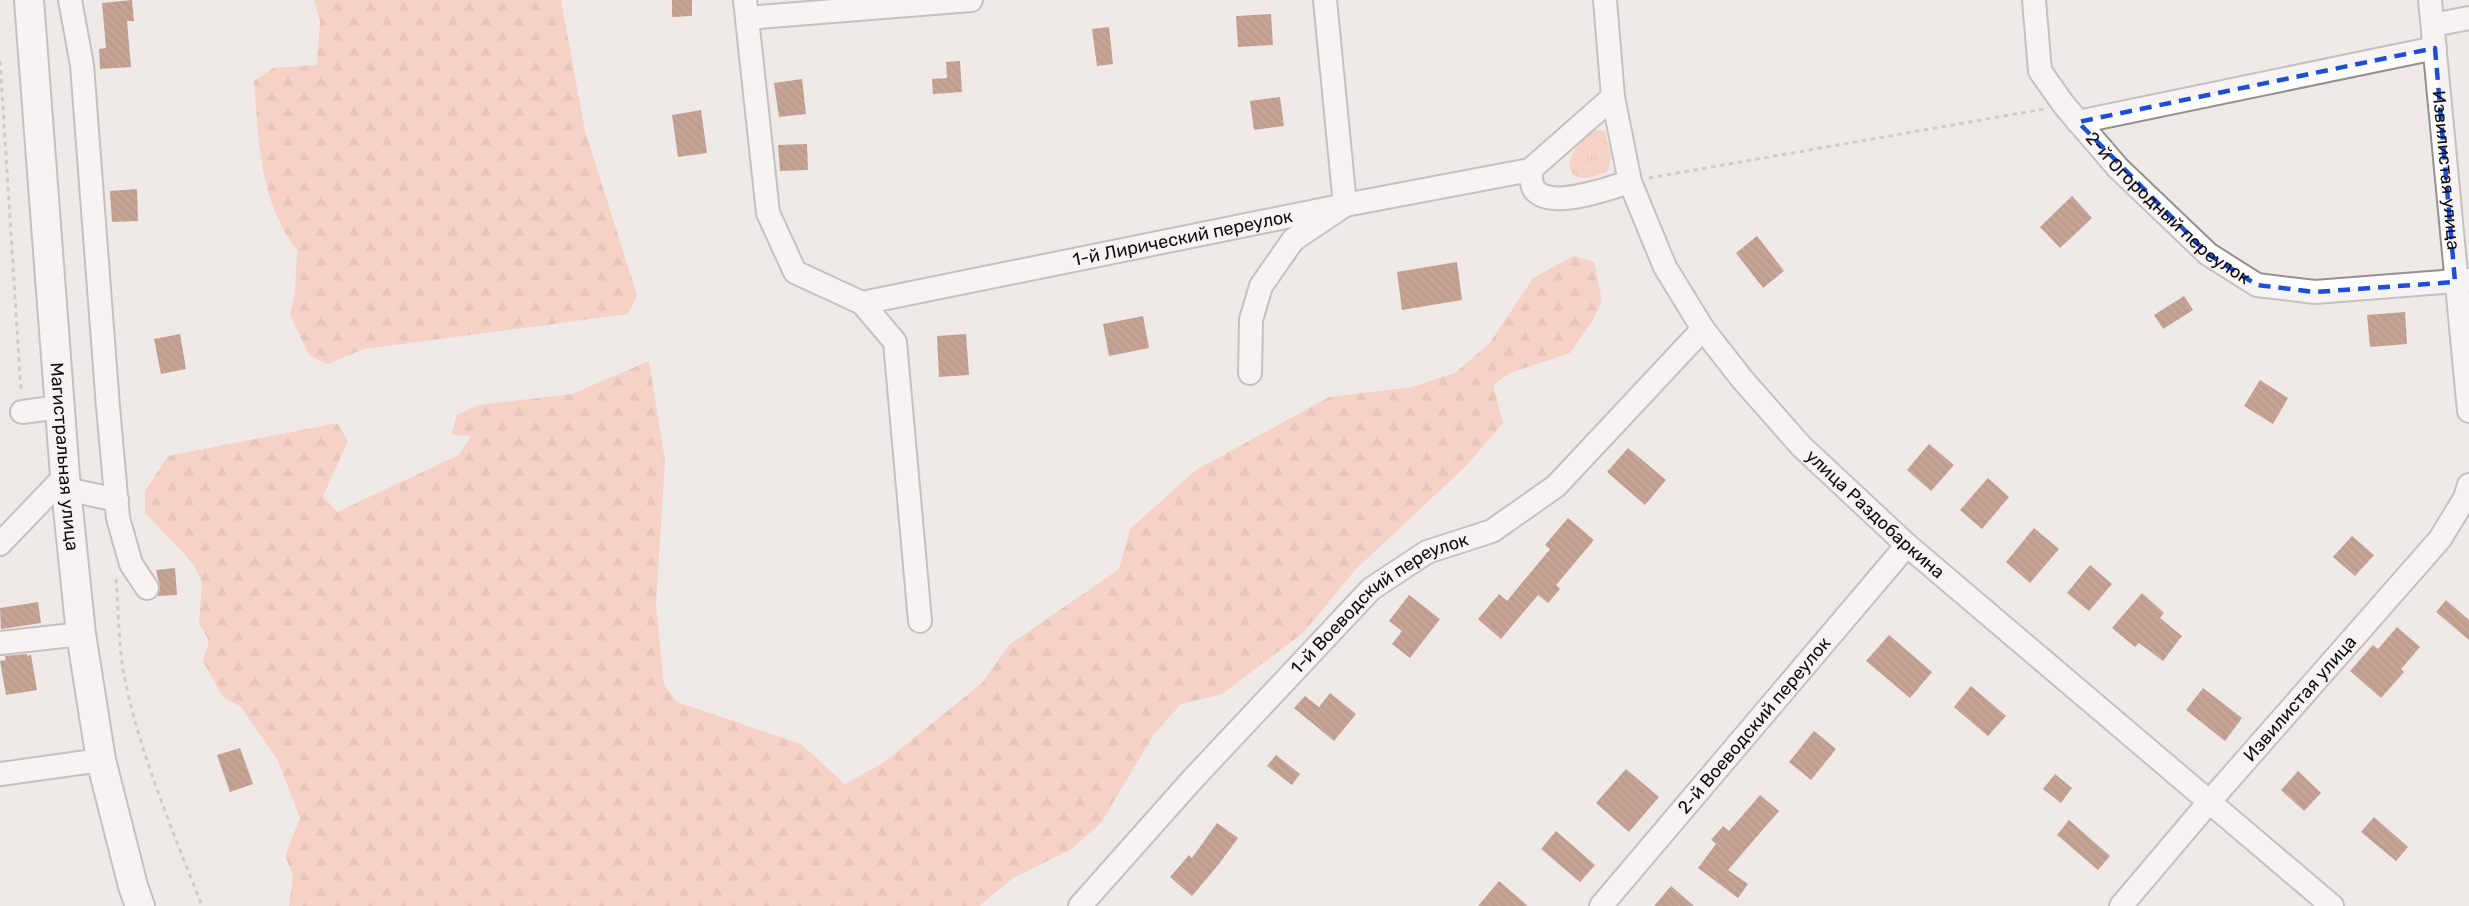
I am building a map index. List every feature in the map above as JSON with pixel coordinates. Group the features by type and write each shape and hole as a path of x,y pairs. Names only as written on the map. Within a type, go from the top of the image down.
{"main road":[{"name":"Магистральная улица","path":"29,0 66,483 81,634 101,760 140,906"}],"street":[{"path":"70,0 82,65 118,518 131,564 147,588"},
{"path":"920,621 895,342 862,303 795,272 768,213 746,9 971,0"},
{"path":"1250,373 1251,320 1261,286 1293,240 1345,204 1325,0"},
{"name":"улица Раздобаркина","path":"1605,0 1613,97 1630,182 1665,267 1703,329 1742,379 1801,446 1907,544 2332,906"},
{"name":"2-й Огородный переулок","path":"2034,0 2040,71 2071,113 2118,168 2208,254 2257,285 2315,292 2462,281"},
{"name":"Извилистая улица","path":"2430,0 2462,281 2469,411"},
{"path":"2433,25 2469,18"},
{"path":"2071,113 2435,48"},
{"path":"1613,97 1530,170 1533,188 1544,198 1557,200 1630,182"},
{"name":"1-й Лирический переулок","path":"862,303 1345,204 1530,170"},
{"name":"1-й Воеводский переулок","path":"1080,906 1191,781 1371,589 1427,552 1492,531 1556,486 1703,329"},
{"path":"22,412 60,407"},
{"path":"0,544 66,483 117,500"},
{"name":"Извилистая улица","path":"2121,906 2440,539 2468,494"},
{"name":"2-й Воеводский переулок","path":"1601,906 1907,544"},
{"path":"0,642 81,634"},
{"path":"0,774 101,760"}],"path":[{"path":"0,61 22,412"},
{"path":"1630,182 2071,113"},
{"path":"116,570 127,684 166,812 202,906"}],"highlighted area":[{"path":"2435,48 2455,282 2315,292 2257,285 2208,254 2078,122"}],"green space":[{"path":"314,0 561,0 585,131 637,295 628,314 364,349 327,364 309,355 290,315 295,291 297,250 284,231 268,191 260,148 254,81 273,68 317,65 320,22"},
{"path":"1596,130 1605,131 1611,157 1608,171 1593,177 1581,178 1570,168 1571,160 1583,140"},
{"path":"1574,256 1594,262 1602,301 1593,320 1570,353 1510,373 1493,385 1503,423 1464,468 1355,570 1303,633 1222,694 1181,704 1154,734 1101,823 1070,850 1013,878 979,906 289,906 293,875 285,856 300,818 277,759 241,707 223,697 203,661 209,641 199,623 202,582 193,563 145,513 145,491 168,456 337,423 348,441 323,496 337,512 459,455 471,436 451,435 457,415 478,405 572,394 649,361 665,461 656,605 664,685 677,702 801,744 845,784 883,763 982,683 1009,645 1119,569 1130,529 1196,470 1329,397 1412,387 1455,373 1489,344 1533,278"}],"building":[{"path":"132,0 134,21 127,21 131,67 100,69 99,49 106,48 102,3"},
{"path":"672,0 692,0 692,16 672,17"},
{"path":"1271,14 1273,45 1238,47 1236,16"},
{"path":"1109,27 1113,64 1097,66 1092,29"},
{"path":"960,61 962,92 933,94 932,79 947,78 946,62"},
{"path":"802,79 806,114 779,117 774,83"},
{"path":"1280,97 1284,126 1254,130 1250,101"},
{"path":"701,110 707,153 678,157 672,115"},
{"path":"807,144 808,170 780,171 778,145"},
{"path":"137,189 138,221 112,222 110,191"},
{"path":"2072,196 2092,218 2060,248 2040,227"},
{"path":"1757,236 1784,271 1763,288 1736,253"},
{"path":"1457,262 1462,300 1402,310 1397,272"},
{"path":"2184,296 2193,310 2163,329 2154,315"},
{"path":"2405,312 2407,344 2370,347 2367,315"},
{"path":"1143,316 1149,348 1109,356 1103,324"},
{"path":"180,334 186,369 161,374 154,339"},
{"path":"966,334 969,375 939,377 937,336"},
{"path":"2260,380 2288,398 2273,424 2244,406"},
{"path":"1929,444 1954,465 1931,491 1907,470"},
{"path":"1628,448 1666,480 1645,505 1607,472"},
{"path":"1988,478 2009,497 1982,529 1960,510"},
{"path":"1568,518 1594,540 1556,585 1560,589 1548,603 1538,595 1501,639 1478,619 1499,594 1507,601 1550,549 1545,545"},
{"path":"2034,528 2059,549 2030,583 2006,562"},
{"path":"2352,536 2374,555 2355,576 2333,557"},
{"path":"2090,565 2112,584 2089,611 2067,593"},
{"path":"175,568 177,595 158,596 160,587 156,570"},
{"path":"2142,593 2164,613 2160,618 2182,636 2163,661 2139,643 2135,647 2112,628"},
{"path":"1409,595 1440,619 1410,658 1392,644 1402,631 1389,621"},
{"path":"2446,600 2469,620 2469,640 2436,612"},
{"path":"38,602 41,623 1,629 0,608"},
{"path":"2397,627 2420,647 2401,669 2404,672 2381,698 2350,671 2373,645 2378,649"},
{"path":"1889,635 1932,672 1910,698 1866,661"},
{"path":"27,654 27,656 31,655 37,690 6,695 0,661 6,660 5,656"},
{"path":"1971,686 2006,716 1988,736 1954,707"},
{"path":"2203,688 2242,718 2225,741 2186,710"},
{"path":"1330,693 1356,714 1334,741 1294,708 1305,696 1319,707"},
{"path":"1814,731 1836,749 1811,780 1789,762"},
{"path":"240,748 253,784 230,792 217,755"},
{"path":"1276,755 1300,774 1292,785 1267,766"},
{"path":"1626,769 1659,797 1629,832 1596,803"},
{"path":"2298,771 2321,793 2304,811 2281,790"},
{"path":"2055,774 2072,788 2061,803 2043,789"},
{"path":"1760,795 1779,811 1728,870 1748,884 1738,898 1698,868 1716,844 1711,840 1723,826 1729,831"},
{"path":"2374,817 2408,847 2396,861 2361,832"},
{"path":"2069,820 2110,856 2098,870 2057,835"},
{"path":"1217,823 1238,838 1192,896 1170,877 1189,855 1192,858"},
{"path":"1556,831 1595,865 1580,882 1541,849"},
{"path":"1499,881 1528,906 1478,906"},
{"path":"1671,886 1694,906 1654,906"}]}
